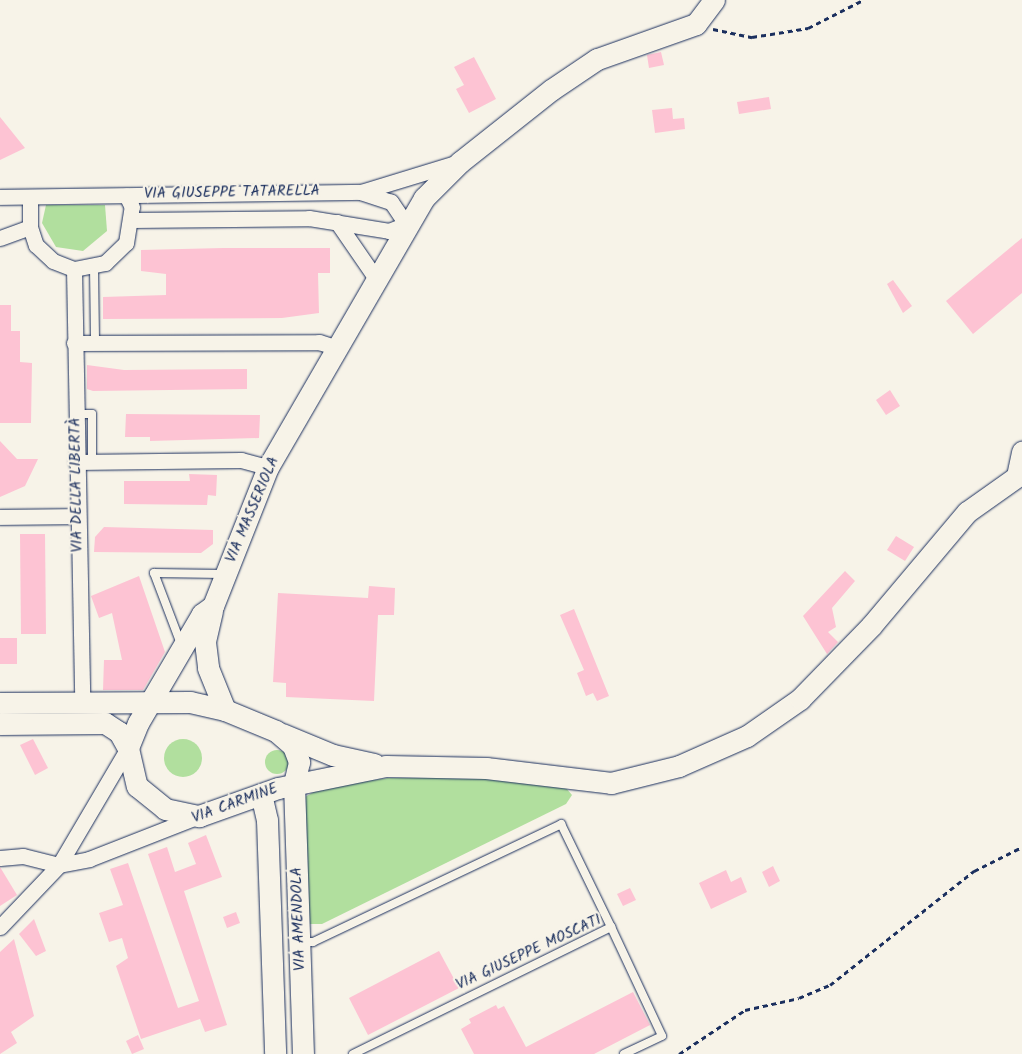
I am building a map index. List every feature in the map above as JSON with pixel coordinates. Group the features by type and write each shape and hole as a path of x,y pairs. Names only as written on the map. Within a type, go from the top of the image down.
{"street":[{"path":"696,24 714,0"},
{"name":"VIA MASSERIOLA","path":"59,865 128,748 138,723 154,700 202,614 213,606 268,468 334,347 406,224 432,187 460,162 597,59 696,24"},
{"name":"VIA GIUSEPPE TATARELLA","path":"0,197 361,192 460,162"},
{"path":"324,192 329,220 375,277"},
{"path":"131,220 329,220 376,231 406,224 391,202 361,192"},
{"path":"30,197 30,227 36,245 53,261 74,269 94,268 114,258 126,243 131,220 126,195"},
{"path":"0,238 30,227"},
{"name":"VIA DELLA LIBERTÀ","path":"74,269 76,462 82,701"},
{"path":"74,343 319,342 334,347"},
{"path":"0,703 154,700 225,710 334,755 386,766 486,768 611,783 659,773 747,736 800,699 840,661 967,512 1019,474 1022,452"},
{"path":"76,462 248,460 268,468"},
{"path":"0,517 77,516"},
{"path":"213,606 204,642 208,668 225,710"},
{"path":"0,724 105,723 119,732 128,748 137,786 148,799 165,809 199,816"},
{"name":"VIA AMENDOLA","path":"276,731 292,746 299,762 294,784 303,1054"},
{"name":"VIA CARMINE","path":"59,865 89,859 199,816 294,784 386,766"},
{"name":"VIA AMENDOLA","path":"261,794 267,820 275,1054"},
{"path":"0,858 23,856 59,865 0,927"}],"lane":[{"path":"94,268 95,343"},
{"path":"76,414 92,414 92,462"},
{"path":"182,648 154,574 226,574"},
{"path":"300,942 313,942 561,824 611,926"},
{"name":"VIA GIUSEPPE MOSCATI","path":"353,1054 611,926 662,1036 624,1054"}],"path":[{"path":"696,24 752,37 808,28 863,0"},
{"path":"679,1054 744,1010 799,998 830,984 974,871 1022,847"}],"green space":[{"path":"46,205 105,205 107,231 83,251 56,247 42,223"},
{"path":"183,739 196,745 202,758 196,771 183,777 170,771 164,758 170,745"},
{"path":"272,750 282,750 289,757 289,767 282,774 272,774 265,767 265,757"},
{"path":"474,777 566,788 572,795 566,804 322,924 308,924 305,797 322,787 388,778"}],"building":[{"path":"661,52 664,65 649,68 647,55"},
{"path":"474,57 496,99 469,113 456,89 464,85 454,67"},
{"path":"769,97 771,109 739,114 737,102"},
{"path":"672,108 673,119 684,118 685,129 655,133 652,110"},
{"path":"0,117 25,148 0,160"},
{"path":"1022,238 1022,293 973,334 946,301"},
{"path":"330,248 330,273 318,273 319,313 282,318 103,319 103,297 166,295 166,274 141,271 141,250"},
{"path":"893,280 912,306 903,313 887,284"},
{"path":"0,305 11,305 11,331 20,331 20,362 32,363 31,423 0,423"},
{"path":"87,365 124,370 247,369 247,389 93,391 87,389"},
{"path":"890,390 900,406 886,415 876,400"},
{"path":"126,414 260,415 259,438 150,441 150,437 125,437"},
{"path":"0,441 17,459 38,459 25,486 0,497"},
{"path":"189,474 217,475 216,496 208,495 207,505 124,504 124,481 190,481"},
{"path":"104,527 213,530 213,544 201,553 94,552 95,537"},
{"path":"20,534 45,534 46,634 21,634"},
{"path":"896,536 914,547 905,561 887,550"},
{"path":"845,571 855,581 832,608 836,627 828,632 838,642 827,654 803,616"},
{"path":"139,576 165,652 143,690 103,690 104,660 122,660 112,613 99,618 91,596"},
{"path":"369,586 395,588 394,615 378,615 374,701 286,697 286,683 273,682 278,593 368,598"},
{"path":"574,609 609,696 597,701 593,693 586,696 577,673 584,670 560,615"},
{"path":"0,638 17,638 17,664 0,664"},
{"path":"33,739 48,768 35,775 20,745"},
{"path":"206,835 222,877 184,891 227,1025 205,1032 200,1019 141,1039 116,966 128,958 122,938 109,942 99,913 123,905 110,869 128,863 178,1008 199,1001 148,854 167,847 175,872 196,864 188,843"},
{"path":"773,866 780,881 769,887 762,872"},
{"path":"0,867 17,895 0,906"},
{"path":"726,870 731,882 741,877 747,892 711,909 699,883"},
{"path":"630,888 636,900 623,906 617,894"},
{"path":"236,912 240,923 227,928 223,917"},
{"path":"34,919 46,951 36,956 19,934"},
{"path":"14,939 34,1016 11,1032 17,1043 0,1054 0,952"},
{"path":"439,951 459,988 368,1035 349,998"},
{"path":"633,992 650,1025 594,1054 474,1054 461,1029 471,1023 469,1019 496,1005 498,1009 504,1006 526,1047"},
{"path":"138,1035 144,1049 132,1054 126,1041"}]}
